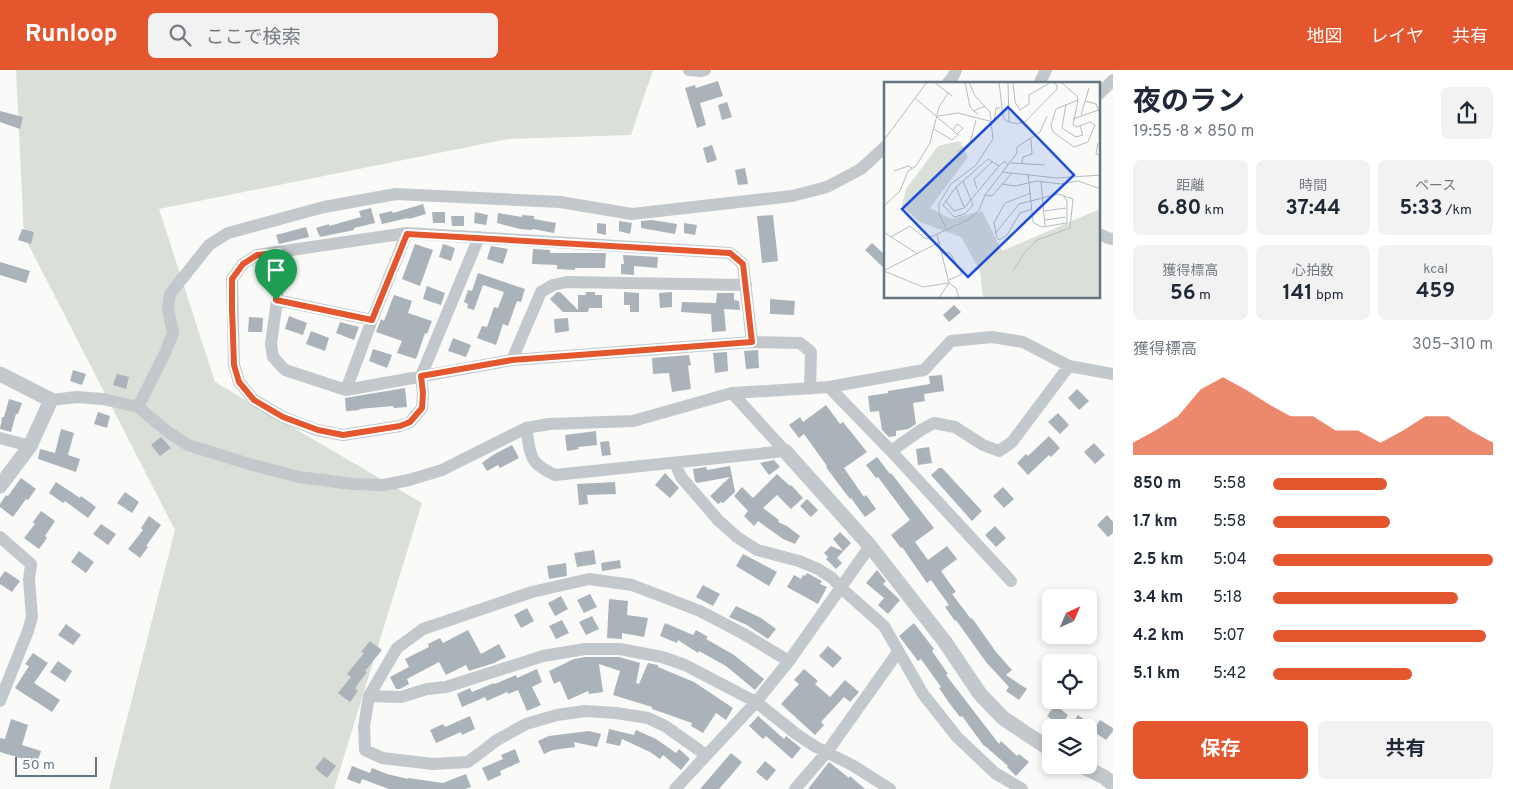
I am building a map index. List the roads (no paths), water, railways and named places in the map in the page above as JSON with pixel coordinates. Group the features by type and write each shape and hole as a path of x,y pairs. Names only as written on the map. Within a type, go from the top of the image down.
{"street":[{"path":"688,70 705,70"},
{"path":"951,75 968,70"},
{"path":"1040,82 1046,70"},
{"path":"1100,93 1113,80"},
{"path":"138,407 173,333 168,309 170,294 209,245 228,233 324,207 396,194 560,202 632,214 792,196 827,187 861,169 884,148"},
{"path":"479,237 421,376 422,408 410,422 400,426 343,435 318,430 283,417 254,400 239,382 234,365 232,279 243,264 257,255 407,234 479,237 730,253 743,264 752,342"},
{"path":"346,390 407,234"},
{"path":"1100,234 1113,239"},
{"path":"279,253 272,344 273,357 285,370 346,390 512,360 752,342 800,343 810,352 810,389"},
{"path":"512,360 541,292 553,285 566,282 746,285"},
{"path":"276,300 372,320"},
{"path":"0,374 51,400 77,397 103,399 138,407 168,432 188,445 249,464 299,477 353,484 383,485 409,480 442,470 526,428 549,424 632,421 732,393 829,388 924,370 951,341 992,337 1023,342 1070,366 1113,374"},
{"path":"891,451 934,423 954,427 983,445 999,451 1012,442 1070,366"},
{"path":"829,388 891,451 1011,581"},
{"path":"732,393 870,546 945,642 980,694 1003,718 1042,744"},
{"path":"0,486 30,446 51,400"},
{"path":"526,428 532,458 541,469 555,475 785,451"},
{"path":"0,438 30,446"},
{"path":"675,463 681,477 718,520 737,537 757,550 799,561 818,569 832,578 884,626 923,694 957,737 995,773 1022,789"},
{"path":"0,537 31,564 29,580 32,617 0,701"},
{"path":"675,789 756,702 789,661 870,546"},
{"path":"706,755 665,726 648,718 616,713 585,711 557,715 526,724 497,740 468,762 433,764 382,758 365,750 364,726 369,696 397,648 423,629 532,592 589,579 632,585 700,611 789,661"},
{"path":"369,696 401,696 427,689 446,687 543,656 585,649 620,648 662,656 685,665 756,702 799,736 852,765 890,789"},
{"path":"795,789 826,752 898,652"},
{"path":"1097,774 1113,784"}]}
